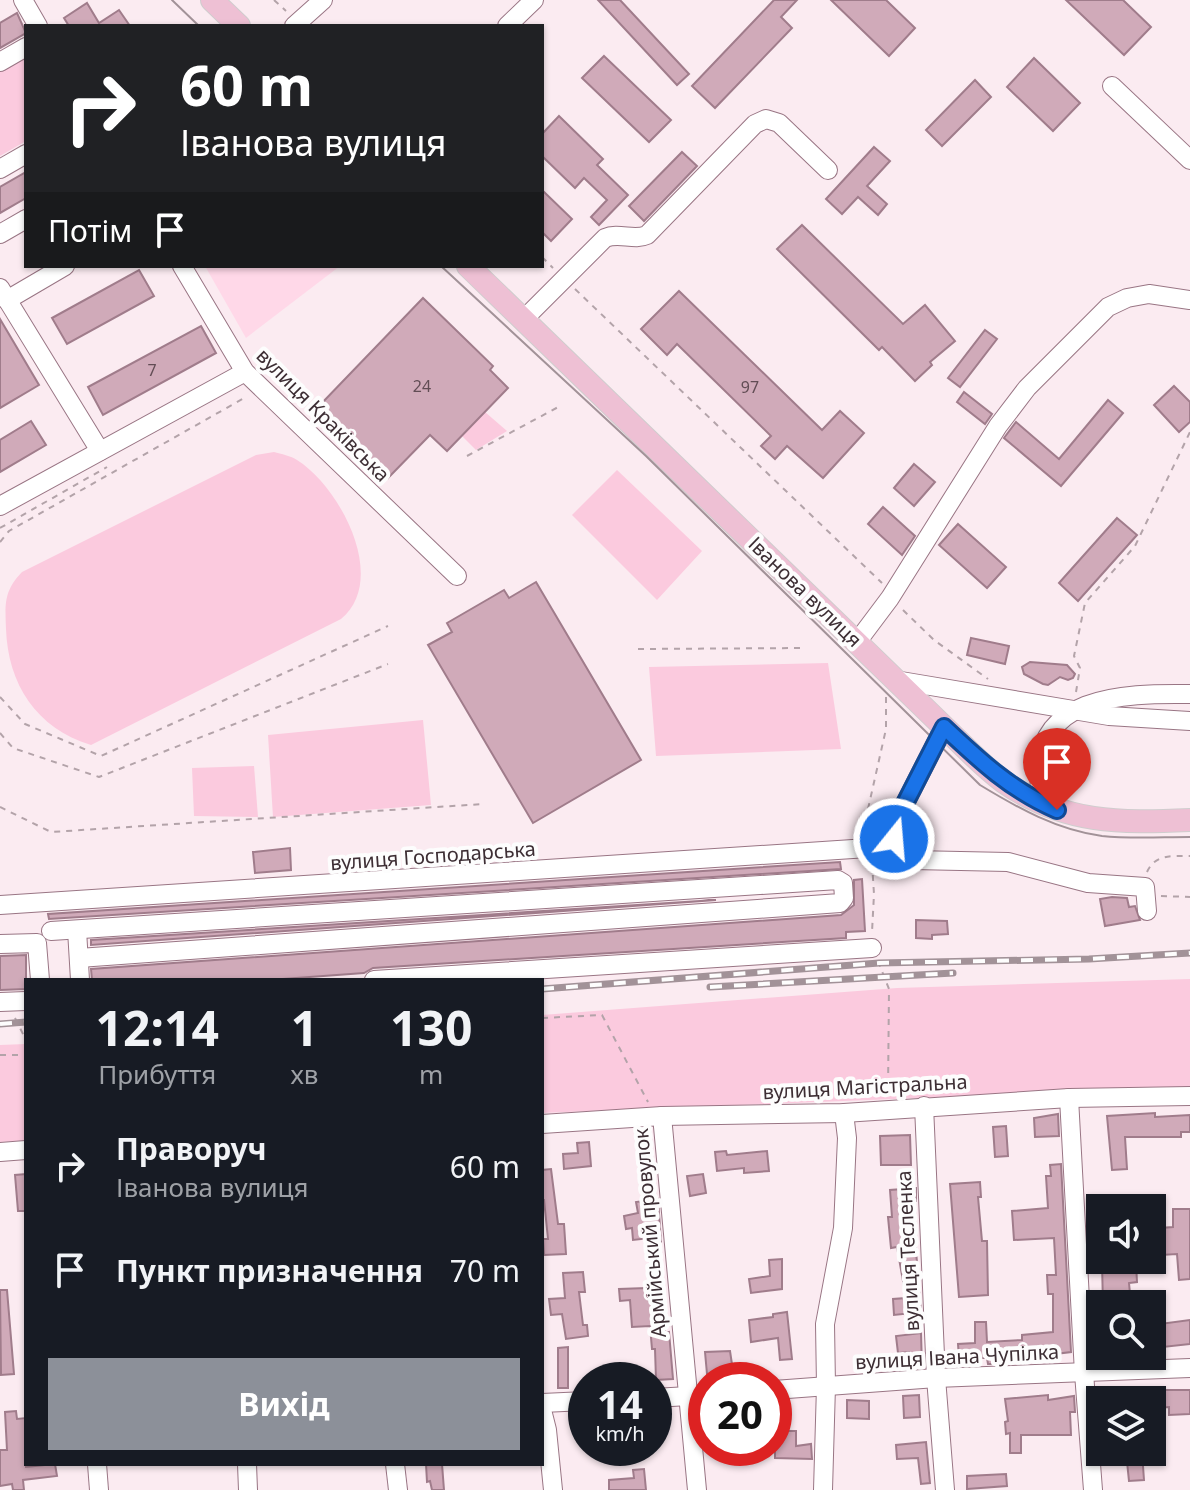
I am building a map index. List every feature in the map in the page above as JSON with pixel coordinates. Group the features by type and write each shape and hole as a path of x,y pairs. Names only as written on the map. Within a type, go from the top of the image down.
{"main road":[{"path":"196,0 220,24"},
{"path":"212,0 237,24"},
{"name":"Іванова вулиця","path":"470,268 527,316 906,681 1009,769 1040,787 1084,804 1133,809 1190,808"},
{"name":"Іванова вулиця","path":"486,268 527,316"},
{"name":"Іванова вулиця","path":"906,681 944,727 1003,781 1035,801 1081,818 1133,823 1190,820"}],"street":[{"path":"23,0 37,24"},
{"path":"296,24 323,0"},
{"path":"509,24 534,0"},
{"path":"0,62 24,48"},
{"path":"1112,86 1190,160"},
{"path":"527,316 605,238 647,235 755,124 766,119 779,123 828,170"},
{"path":"0,169 24,155"},
{"path":"0,234 24,220"},
{"path":"61,268 4,294 100,451"},
{"name":"вулиця Краківська","path":"183,268 245,372 457,576"},
{"path":"860,637 890,598 1011,407 1108,307 1127,298 1149,294 1190,300"},
{"path":"0,506 245,372"},
{"path":"906,681 1074,701 1190,694"},
{"path":"1074,701 1109,716 1190,721"},
{"path":"1040,787 1040,753 1048,735 1074,701"},
{"path":"944,727 894,825 894,839 901,852 913,860 1008,862 1088,883 1145,887 1147,911"},
{"name":"вулиця Господарська","path":"0,905 868,848"},
{"path":"79,958 840,903 844,898 843,883 850,874 848,849"},
{"path":"51,931 838,880 843,883"},
{"path":"152,897 165,952"},
{"path":"442,906 444,932"},
{"path":"77,930 80,978"},
{"path":"0,944 37,943 40,978"},
{"path":"405,978 872,948"},
{"name":"вулиця Магістральна","path":"544,1124 659,1117 844,1113 1069,1098 1190,1096"},
{"path":"1069,1098 1093,1490"},
{"name":"вулиця Тесленка","path":"924,1106 936,1378 945,1490"},
{"path":"823,1490 825,1324 841,1247 845,1206 847,1138 844,1113"},
{"name":"Армійський провулок","path":"659,1117 697,1490"},
{"path":"0,1152 24,1150"},
{"name":"вулиця Івана Чупілка","path":"792,1389 936,1378 1190,1368"},
{"path":"672,1397 686,1397"},
{"path":"544,1403 568,1402"},
{"path":"544,1418 553,1490"},
{"path":"97,1466 99,1490"},
{"path":"247,1466 248,1490"},
{"path":"395,1466 398,1490"}],"path":[{"path":"544,259 880,579 890,598 934,640 991,681"},
{"path":"0,541 9,531 261,388"},
{"path":"467,456 562,405"},
{"path":"1074,701 1080,668 1074,656 1085,603 1135,546 1190,432"},
{"path":"0,697 25,724 101,756 388,626"},
{"path":"638,649 804,648"},
{"path":"0,733 13,748 99,777 388,664"},
{"path":"889,1109 889,989 872,948 874,894 868,848 868,809 886,729 884,696 906,681"},
{"path":"0,807 51,832 483,804"},
{"path":"1190,856 1164,856 1152,862 1147,868 1145,887 1162,897 1190,897"},
{"path":"12,1001 16,1023 24,1037"},
{"path":"544,1018 602,1015 659,1117"},
{"path":"0,1055 24,1055"}],"shaded area":[{"path":"24,58 24,142 0,156 0,72"},
{"path":"206,268 337,268 246,338"},
{"path":"485,412 507,431 476,450 461,435"},
{"path":"274,452 295,459 313,473 329,491 353,535 360,558 360,581 355,602 341,619 91,745 55,727 40,715 19,685 8,649 7,598 22,572 256,455"},
{"path":"617,470 702,551 657,600 572,515"},
{"path":"828,663 841,749 656,756 649,667"},
{"path":"423,720 431,805 273,817 268,735"},
{"path":"254,766 258,817 194,816 192,768"},
{"path":"1190,979 1190,1087 544,1113 544,1015 897,988"},
{"path":"24,1044 24,1141 0,1142 0,1045"}],"building":[{"path":"598,0 620,0 689,74 677,85"},
{"path":"774,0 797,0 781,17 792,28 715,108 692,86"},
{"path":"831,0 886,0 915,28 889,56"},
{"path":"1066,0 1123,0 1151,27 1124,55"},
{"path":"87,3 99,23 119,10 129,24 68,24 64,18"},
{"path":"17,13 24,34 0,48 0,23"},
{"path":"604,56 671,120 649,142 582,78"},
{"path":"1034,58 1080,103 1053,131 1007,87"},
{"path":"975,80 991,97 942,146 926,130"},
{"path":"559,116 603,159 597,165 628,195 599,225 591,217 607,200 584,178 575,188 544,158 544,132"},
{"path":"874,147 890,161 867,186 887,204 878,215 858,197 842,214 826,199"},
{"path":"682,152 697,166 644,221 629,206"},
{"path":"24,173 24,199 0,213 0,187"},
{"path":"544,192 572,219 551,241 544,234"},
{"path":"802,225 903,324 925,305 955,341 930,362 932,365 915,381 882,347 879,350 777,249"},
{"path":"139,270 154,296 67,344 52,318"},
{"path":"679,291 822,430 840,411 864,433 823,478 787,446 775,459 761,446 771,436 677,344 667,355 641,329"},
{"path":"423,298 493,366 490,370 508,388 447,451 430,435 388,478 330,422 334,418 320,405"},
{"path":"0,319 39,385 0,408"},
{"path":"201,326 216,353 103,415 88,387"},
{"path":"985,330 997,339 960,387 948,378"},
{"path":"1174,386 1190,402 1190,422 1179,432 1154,405"},
{"path":"964,392 992,414 985,424 957,402"},
{"path":"1108,400 1123,413 1061,486 1004,438 1016,422 1059,459"},
{"path":"31,421 46,445 0,472 0,440"},
{"path":"914,464 935,482 914,506 894,488"},
{"path":"883,507 915,536 902,555 868,524"},
{"path":"1117,518 1137,535 1078,601 1059,583"},
{"path":"958,524 1006,567 987,588 939,545"},
{"path":"536,582 641,760 533,823 428,645 452,632 447,623 504,590 509,598"},
{"path":"971,638 1009,646 1005,664 967,655"},
{"path":"1030,662 1067,665 1075,674 1068,680 1060,677 1048,685 1043,684 1024,674 1022,667"},
{"path":"290,848 291,870 255,873 253,852"},
{"path":"840,862 841,869 49,919 48,914"},
{"path":"862,879 865,931 846,932 846,938 373,968 364,973 296,978 92,978 91,969 841,915 854,905 854,880"},
{"path":"1127,898 1129,907 1135,906 1140,920 1105,926 1100,899"},
{"path":"716,900 91,945 91,940"},
{"path":"916,920 947,921 948,934 932,935 932,939 916,938"},
{"path":"26,955 24,989 0,990 0,956"},
{"path":"1155,1113 1155,1117 1190,1115 1190,1132 1181,1132 1181,1137 1125,1137 1127,1169 1112,1170 1107,1116"},
{"path":"1058,1114 1059,1136 1035,1137 1034,1118"},
{"path":"1006,1126 1008,1156 995,1157 993,1127"},
{"path":"910,1135 911,1165 881,1165 880,1136"},
{"path":"589,1142 591,1166 564,1169 563,1154 578,1153 577,1143"},
{"path":"726,1151 727,1155 767,1151 769,1171 744,1173 744,1168 717,1171 715,1152"},
{"path":"1061,1164 1071,1352 998,1361 999,1364 988,1364 987,1358 959,1358 958,1344 975,1343 975,1322 986,1322 987,1342 1022,1340 1022,1335 1053,1332 1053,1294 1048,1294 1047,1275 1056,1275 1054,1238 1014,1240 1012,1211 1048,1208 1046,1176 1051,1176 1050,1165"},
{"path":"551,1169 558,1224 564,1224 566,1254 544,1255 544,1239 548,1239 544,1170"},
{"path":"24,1174 24,1211 18,1211 15,1175"},
{"path":"703,1174 706,1193 690,1196 687,1176"},
{"path":"980,1182 981,1197 978,1197 982,1241 987,1241 988,1295 959,1297 950,1184"},
{"path":"916,1188 916,1201 912,1201 921,1312 894,1315 893,1299 906,1298 897,1247 891,1248 888,1217 892,1217 890,1190"},
{"path":"658,1199 661,1242 650,1244 650,1238 633,1240 632,1228 626,1229 624,1216 638,1213 636,1202"},
{"path":"1173,1209 1190,1209 1190,1279 1179,1280 1177,1254 1166,1255 1166,1228 1173,1227"},
{"path":"782,1259 782,1289 751,1293 749,1279 770,1276 769,1260"},
{"path":"583,1272 585,1292 579,1292 583,1325 587,1325 588,1336 566,1339 562,1314 551,1315 549,1299 565,1298 563,1273"},
{"path":"1102,1274 1137,1274 1137,1282 1129,1283 1130,1290 1103,1290"},
{"path":"646,1288 646,1298 662,1297 672,1362 655,1362 650,1326 632,1327 630,1300 620,1301 619,1289"},
{"path":"0,1290 7,1290 14,1374 1,1375"},
{"path":"787,1312 792,1359 780,1360 778,1338 751,1342 749,1320"},
{"path":"1190,1320 1190,1344 1166,1347 1166,1323"},
{"path":"921,1333 922,1367 910,1367 909,1352 898,1353 896,1336"},
{"path":"568,1347 568,1388 558,1388 558,1348"},
{"path":"730,1351 732,1362 706,1362 705,1352"},
{"path":"1166,1390 1190,1390 1190,1414 1169,1415 1169,1407 1166,1407"},
{"path":"919,1395 920,1417 904,1418 903,1396"},
{"path":"1048,1395 1048,1400 1074,1396 1075,1412 1070,1412 1071,1435 1021,1435 1021,1453 1010,1453 1005,1399"},
{"path":"847,1400 869,1401 869,1419 847,1418"},
{"path":"16,1411 17,1419 24,1418 24,1466 55,1466 57,1476 23,1480 24,1490 13,1490 12,1484 0,1486 0,1450 7,1450 5,1412"},
{"path":"792,1431 796,1431 796,1446 811,1444 812,1459 792,1458"},
{"path":"926,1442 930,1483 921,1484 918,1458 897,1459 896,1445"},
{"path":"426,1466 442,1466 444,1490 432,1490 430,1481 427,1482"},
{"path":"1127,1466 1143,1466 1144,1480 1129,1481"},
{"path":"644,1469 646,1490 609,1490 609,1480 634,1478 633,1470"},
{"path":"1006,1474 1007,1486 967,1489 967,1476"}],"tram line":[{"path":"172,0 197,24"},
{"path":"443,268 646,456 980,785 1038,817 1085,833 1123,837 1190,837"}],"railway":[{"path":"544,989 879,963 1089,959 1190,953"},
{"path":"710,987 953,973"},
{"path":"0,1024 24,1022"}],"route":[{"path":"894,839 894,825 944,727 1003,781 1035,801 1057,810"}]}
